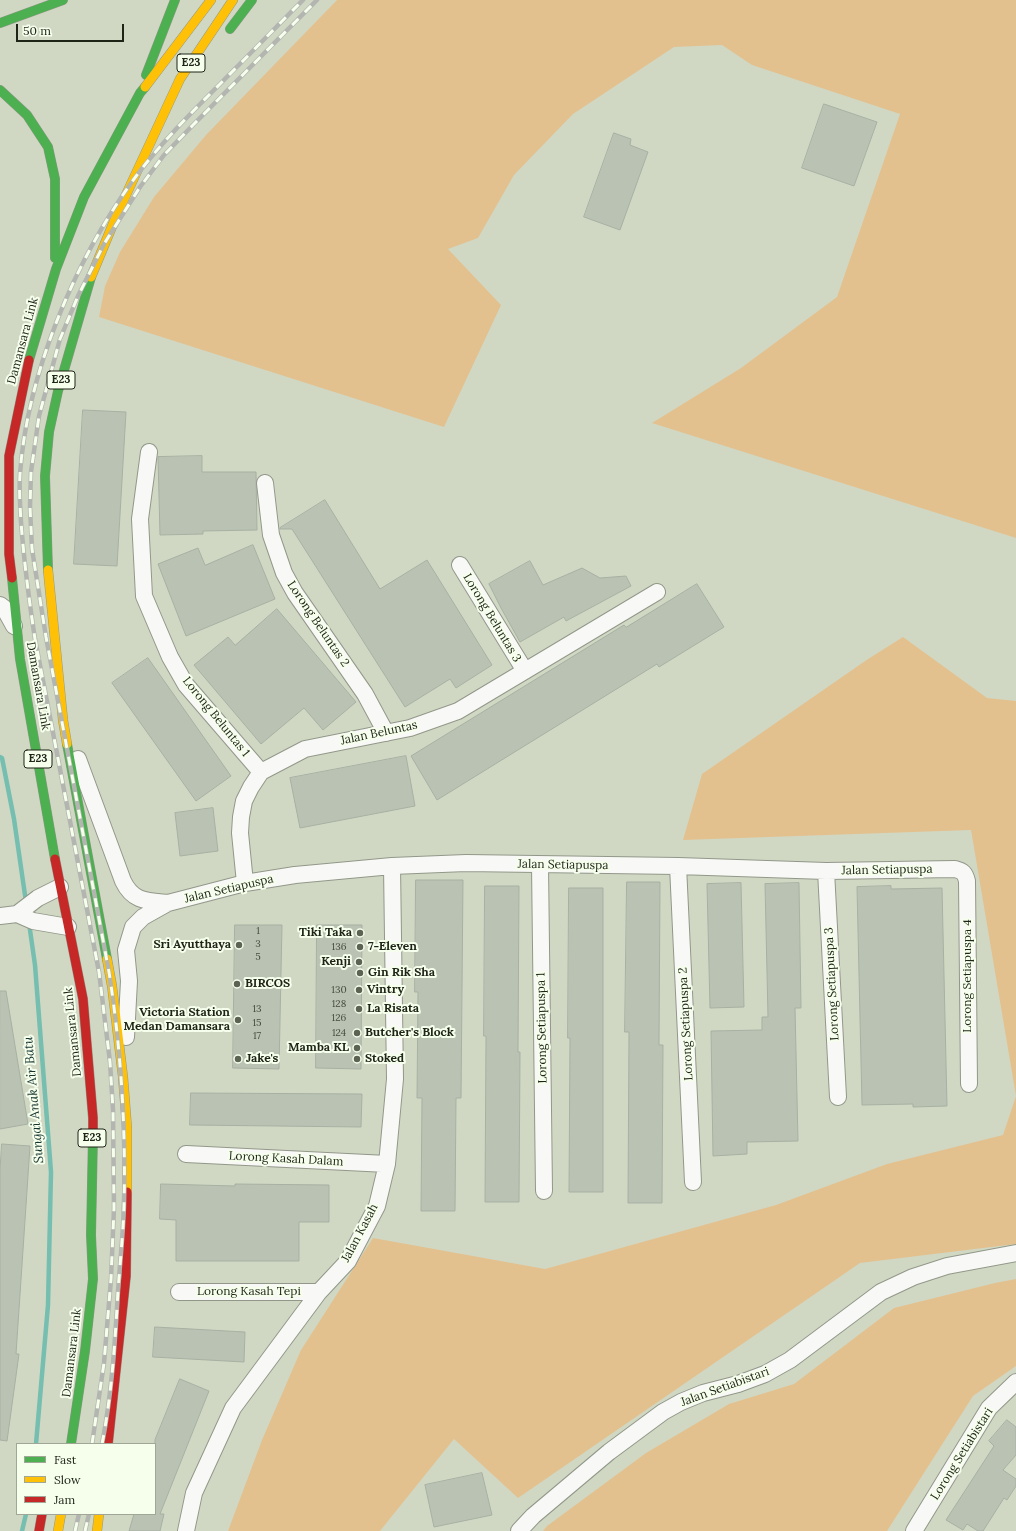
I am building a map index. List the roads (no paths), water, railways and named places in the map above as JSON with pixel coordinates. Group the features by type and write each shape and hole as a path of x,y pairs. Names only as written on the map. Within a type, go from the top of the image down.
{"highway":[{"path":"0,23 63,0"},
{"path":"140,93 158,41 176,0"},
{"name":"Damansara Link","path":"71,1443 85,1351 93,1279 91,1235 93,1118 83,999 60,887 5,560 9,456 29,360 56,269 84,197 140,93 211,0"},
{"name":"Damansara Link","path":"108,1443 126,1276 127,1128 123,1076 112,986 63,720 48,573 45,476 49,432 58,391 89,283 118,212 180,79 233,0"},
{"path":"226,34 252,0"},
{"path":"0,90 28,115 48,147 55,179 56,269"},
{"path":"157,131 185,92"},
{"path":"64,1430 85,1351"},
{"path":"39,1531 42,1515"},
{"path":"58,1531 61,1515"},
{"path":"96,1531 99,1515"}],"street":[{"name":"Lorong Beluntas 1","path":"149,452 140,519 144,596 170,656 186,685 261,772"},
{"name":"Lorong Beluntas 2","path":"265,483 271,535 284,573 295,593 365,694 386,733"},
{"name":"Lorong Beluntas 3","path":"460,565 525,672"},
{"name":"Jalan Beluntas","path":"245,883 240,833 240,817 244,801 250,787 261,772 305,749 410,728 458,712 657,592"},
{"path":"0,605 4,608 17,631"},
{"name":"Jalan Setiapuspa","path":"63,720 122,881 127,890 136,897 168,903"},
{"name":"Jalan Setiapuspa","path":"123,1076 129,981 126,950 133,928 143,917 168,903 245,883 295,875 392,866 466,863 678,866 826,871 961,870"},
{"name":"Lorong Setiapuspa 1","path":"540,864 544,1191"},
{"name":"Jalan Kasah","path":"186,1531 194,1493 233,1408 319,1292 348,1261 377,1206 387,1164 395,1079 392,866"},
{"name":"Lorong Setiapuspa 2","path":"678,866 693,1182"},
{"name":"Lorong Setiapuspa 4","path":"961,870 965,874 967,881 969,1084"},
{"name":"Lorong Setiapuspa 3","path":"826,871 838,1097"},
{"path":"25,913 38,898 60,887"},
{"path":"0,916 25,913 68,927"},
{"name":"Lorong Kasah Dalam","path":"186,1154 387,1164"},
{"name":"Jalan Setiabistari","path":"519,1531 533,1516 609,1452 663,1412 681,1402 703,1393 738,1384 765,1374 815,1343 852,1313 882,1292 913,1277 947,1266 1016,1253"},
{"name":"Lorong Kasah Tepi","path":"179,1292 319,1292"},
{"name":"Lorong Setiabistari","path":"914,1531 989,1408 1016,1382"}],"waterway":[{"name":"Sungai Anak Air Batu","path":"0,757 2,758 14,819 26,902"},
{"name":"Sungai Anak Air Batu","path":"29,923 35,965 51,1172 48,1305 36,1443"},
{"name":"Sungai Anak Air Batu","path":"22,1531 26,1515"}],"railway":[{"path":"92,1443 104,1363 111,1279 114,1208 113,1110 110,1062 99,972 35,639 31,610 21,522 20,498 20,474 24,436 32,397 58,319 92,245 112,211 134,179 164,142 303,0"},
{"path":"102,1443 113,1368 124,1217 122,1089 117,1030 109,972 46,637 32,549 30,507 31,472 39,416 60,339 78,296 104,244 140,187 164,155 317,0"},
{"path":"75,1531 79,1515"},
{"path":"85,1531 89,1515"}],"place":[{"name":"Tiki Taka","path":"360,933"},
{"name":"Sri Ayutthaya","path":"239,945"},
{"name":"7-Eleven","path":"360,947"},
{"name":"Kenji","path":"359,962"},
{"name":"Gin Rik Sha","path":"360,973"},
{"name":"BIRCOS","path":"237,984"},
{"name":"Vintry","path":"359,990"},
{"name":"La Risata","path":"359,1009"},
{"name":"Victoria Station Medan Damansara","path":"238,1020"},
{"name":"Butcher's Block","path":"357,1033"},
{"name":"Mamba KL","path":"357,1048"},
{"name":"Jake's","path":"238,1059"},
{"name":"Stoked","path":"357,1059"}]}
